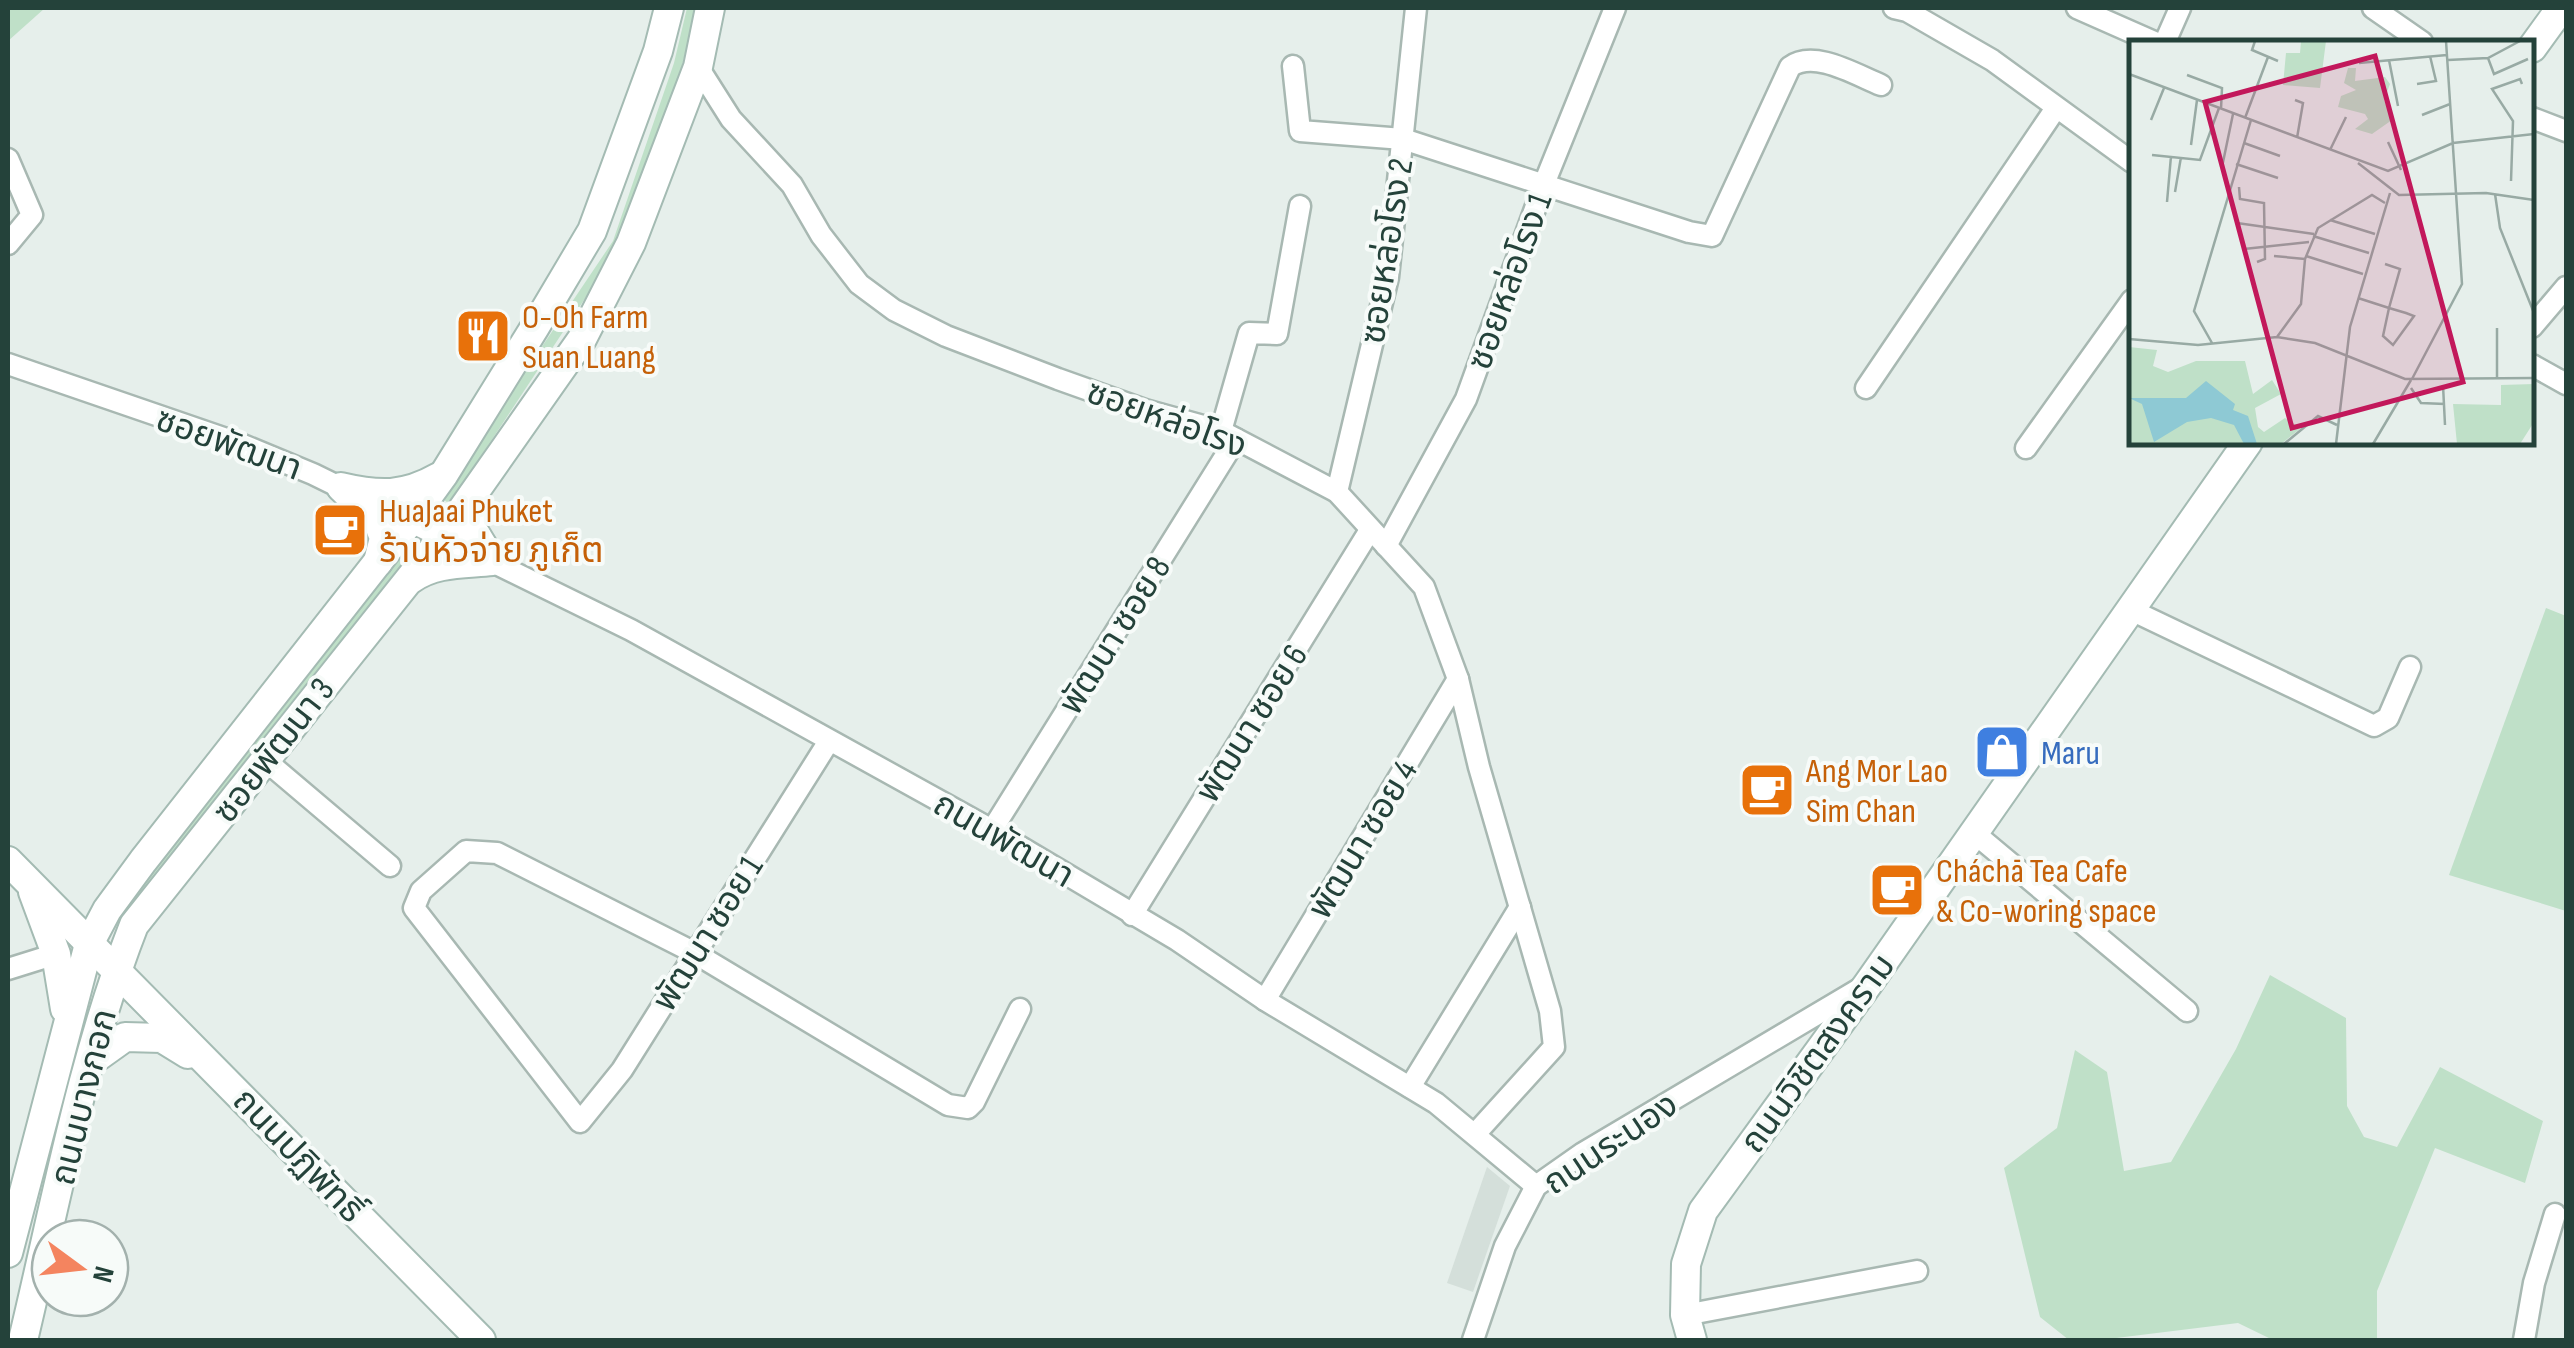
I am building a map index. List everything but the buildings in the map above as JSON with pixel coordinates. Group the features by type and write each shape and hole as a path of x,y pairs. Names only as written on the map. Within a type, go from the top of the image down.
{"main road":[{"name":"ซอยพัฒนา 3","path":"89,944 143,861 444,474 592,231 658,51 669,8"},
{"name":"ซอยพัฒนา 3","path":"116,971 134,924 443,537 582,339 631,243 698,67 710,8"},
{"path":"2534,45 2561,8"},
{"name":"ถนนวิชิตสงคราม","path":"1688,1328 1686,1264 1704,1211 2246,445"},
{"path":"341,487 396,495 444,474"},
{"path":"341,487 379,525 384,538 378,563"},
{"path":"406,582 425,569 492,561 470,525 474,493"},
{"name":"ถนนปฏิพัทธิ์","path":"8,861 481,1340"},
{"path":"28,882 56,954 64,990 66,1031"},
{"name":"ถนนบางกอก","path":"8,1254 14,1196 89,944"},
{"name":"ถนนบางกอก","path":"23,1340 116,971"},
{"path":"90,1062 124,1037 162,1038 219,1073"}],"street":[{"name":"ซอยหล่อโรง 2","path":"1336,492 1388,277 1416,8"},
{"name":"ซอยหล่อโรง 1","path":"1386,546 1466,399 1544,184 1616,8"},
{"path":"1894,8 1907,11 1992,60 2129,160"},
{"path":"2076,8 2149,40"},
{"path":"2166,40 2180,8"},
{"path":"2373,8 2419,40"},
{"path":"1294,66 1300,131 1404,139 1689,232 1712,236 1790,67 1799,60 1812,59 1882,85"},
{"name":"ซอยหล่อโรง","path":"698,67 730,119 792,185 821,235 859,284 894,310 946,336 1058,379 1229,435 1336,492 1424,586 1458,679 1479,767 1550,1011 1554,1047 1476,1133"},
{"path":"1866,388 2056,108"},
{"path":"2534,119 2566,131"},
{"path":"8,158 32,215 8,244"},
{"name":"พัฒนา ซอย 8","path":"992,830 1229,435 1249,333 1276,334 1300,206"},
{"path":"2534,325 2566,287"},
{"path":"2026,448 2129,304"},
{"name":"ซอยพัฒนา","path":"8,364 238,442 443,537"},
{"path":"2534,366 2566,384"},
{"name":"พัฒนา ซอย 6","path":"1132,915 1370,530"},
{"name":"ถนนพัฒนา","path":"443,537 630,630 992,830 1178,940 1265,1000 1410,1087 1476,1133 1536,1186"},
{"path":"2128,609 2374,726 2388,718 2410,667"},
{"name":"พัฒนา ซอย 4","path":"1265,1000 1458,679"},
{"name":"พัฒนา ซอย 1","path":"693,952 497,852 466,851 421,890 414,908 580,1122 622,1070 693,952 830,741"},
{"path":"265,760 390,866"},
{"path":"1973,832 2186,1011"},
{"path":"1410,1087 1520,907"},
{"path":"693,952 948,1105 960,1108 968,1108 974,1102 1020,1009"},
{"path":"8,969 56,954"},
{"name":"ถนนระนอง","path":"1473,1340 1505,1246 1536,1186 1868,984"},
{"path":"1772,1041 1795,1042 1802,1048 1807,1068"},
{"path":"2524,1340 2534,1283 2555,1214"},
{"path":"1688,1328 1917,1271"}],"shaded area":[{"path":"1487,1167 1510,1186 1473,1292 1447,1283"}],"green space":[{"path":"8,8 45,8 8,41"},
{"path":"687,8 696,8 682,66 619,247 454,497 447,502 444,492 613,241 674,63"},
{"path":"400,560 401,570 129,911 127,901 391,561"},
{"path":"2546,608 2566,616 2566,911 2449,875"},
{"path":"2270,975 2346,1018 2347,1106 2364,1137 2397,1147 2440,1067 2543,1121 2525,1183 2435,1148 2377,1291 2377,1340 2273,1340 2238,1323 2100,1340 2069,1340 2040,1317 2004,1168 2057,1128 2075,1050 2107,1072 2124,1171 2171,1162 2236,1049"}],"place":[{"name":"O-Oh Farm Suan Luang","path":"483,336"},
{"name":"HuaJaai Phuket ร้านหัวจ่าย ภูเก็ต","path":"340,530"},
{"name":"Maru","path":"2002,752"},
{"name":"Ang Mor Lao Sim Chan","path":"1767,790"},
{"name":"Cháchā Tea Cafe & Co-woring space","path":"1897,890"}]}
